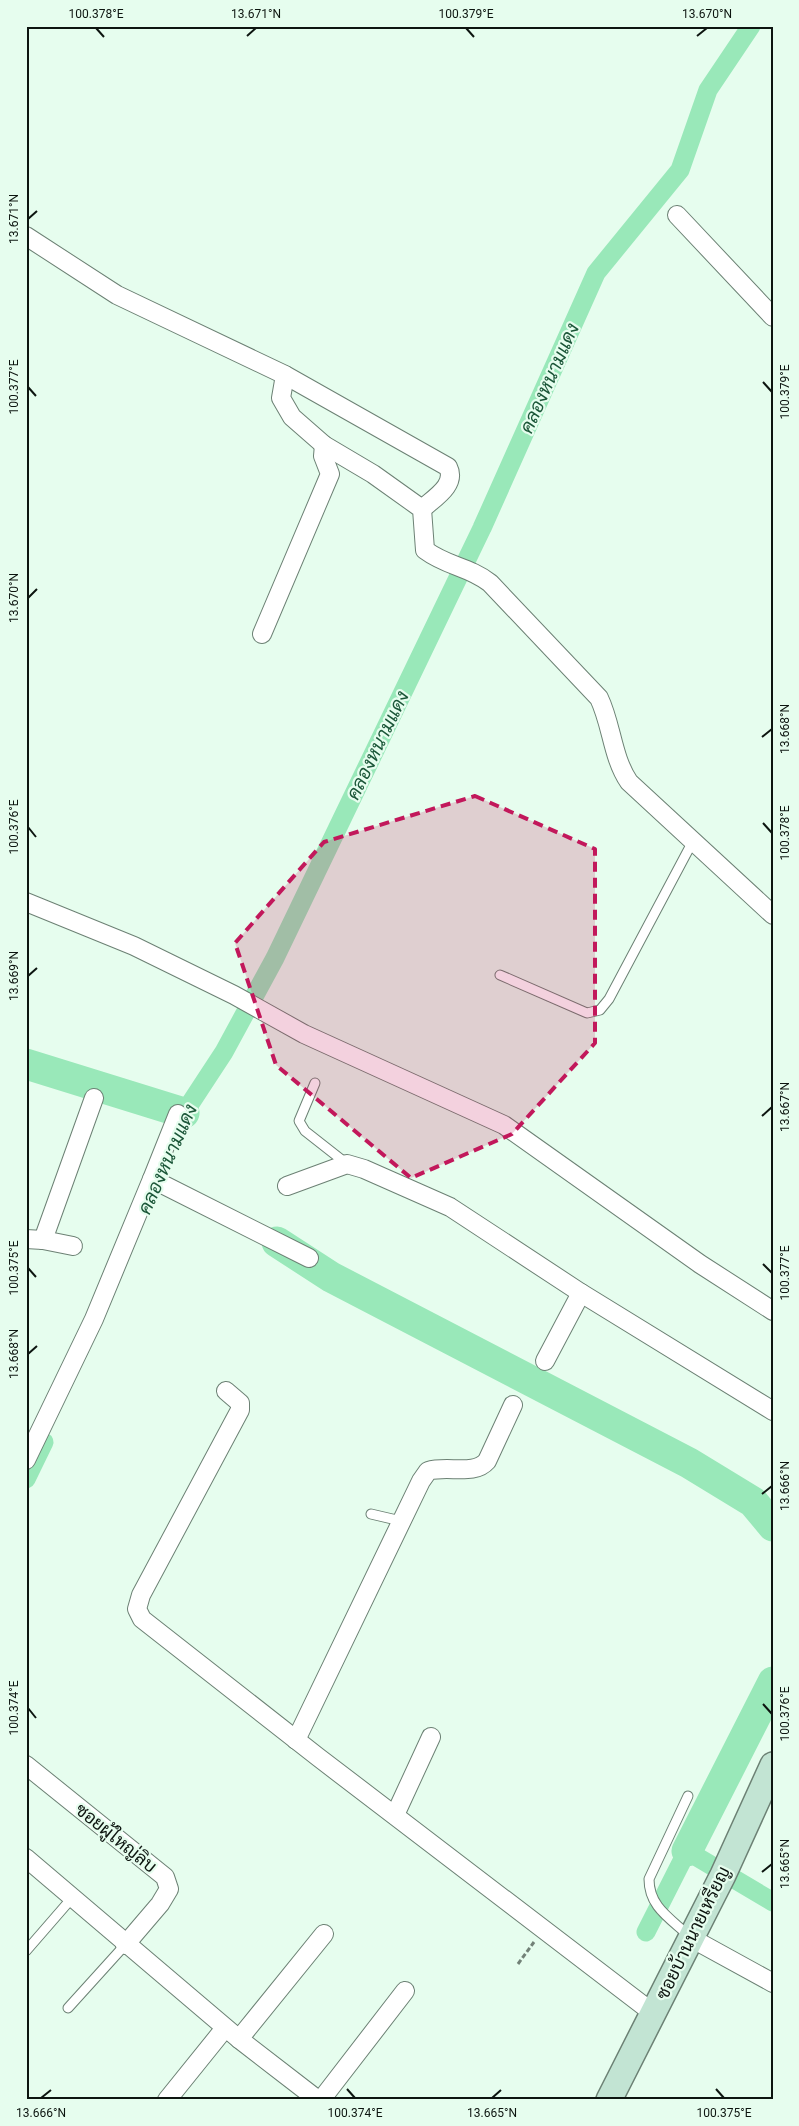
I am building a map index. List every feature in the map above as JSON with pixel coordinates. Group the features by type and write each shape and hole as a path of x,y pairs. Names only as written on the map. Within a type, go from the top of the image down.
{"street":[{"path":"677,215 773,317"},
{"path":"26,236 117,295 285,375 448,467 451,474 450,483 422,509"},
{"path":"285,375 282,398 292,417 324,445 373,474 422,509"},
{"path":"262,634 330,474 322,456 324,445"},
{"path":"422,509 425,550 440,561 477,572 490,583 599,698 606,712 621,770 629,782 773,915"},
{"path":"26,902 134,946 234,995 304,1034 504,1125 700,1264 773,1311"},
{"path":"73,1246 35,1239 94,1098"},
{"path":"26,1460 94,1319 153,1180 178,1114"},
{"path":"287,1186 347,1164 364,1169 450,1207 581,1293 773,1411"},
{"path":"153,1180 309,1258"},
{"path":"545,1361 581,1293"},
{"path":"226,1391 240,1403 240,1410 142,1595 136,1609 142,1620 653,2013"},
{"path":"296,1740 401,1521 428,1471 440,1467 476,1470 481,1468 487,1461 513,1405"},
{"path":"395,1816 431,1738"},
{"name":"ซอยผู้ใหญ่ลิบ","path":"26,1765 166,1877 169,1889 160,1904 125,1944"},
{"name":"ซอยบ้านนายเหรียญ","path":"609,2099 723,1875 773,1765"},
{"path":"26,1858 232,2034 320,2100 405,1990"},
{"path":"167,2100 232,2034 324,1934"},
{"path":"691,1938 773,1983"}],"lane":[{"path":"500,975 587,1013 600,1010 609,998 693,841"},
{"path":"314,1083 299,1121 305,1131 347,1164"},
{"path":"371,1514 401,1521"},
{"path":"688,1796 649,1879 649,1893 655,1904 691,1938"},
{"path":"26,1951 72,1898"},
{"path":"68,2008 125,1944"}],"path":[{"path":"518,1964 544,1930"},
{"path":"609,2099 661,2100"}],"highlighted area":[{"path":"475,796 595,849 595,1043 512,1134 411,1178 276,1065 235,943 324,842"}],"waterway":[{"name":"คลองหนามแดง","path":"175,1134 184,1113 224,1052 275,958 482,528 596,273 680,170 708,90 751,26"},
{"path":"26,1064 184,1113"},
{"path":"277,1242 331,1277 689,1463 753,1502 773,1526"},
{"name":"คลองหนามแดง","path":"26,1479 44,1442"},
{"path":"687,1851 773,1682"},
{"path":"646,1932 687,1851 773,1902"}]}
